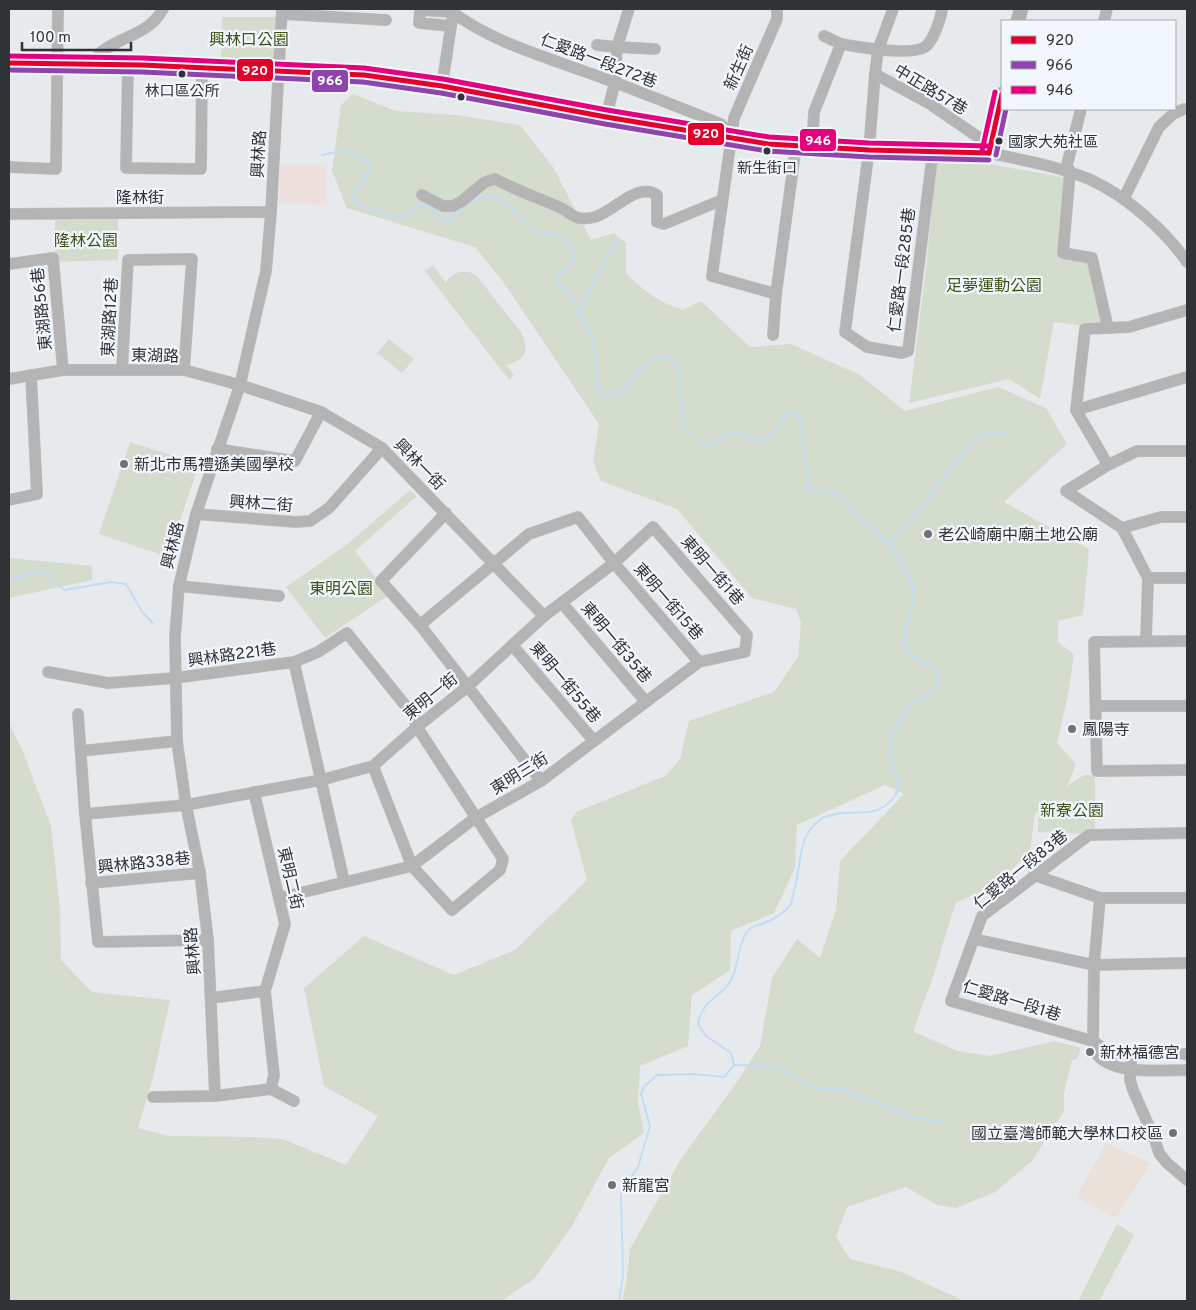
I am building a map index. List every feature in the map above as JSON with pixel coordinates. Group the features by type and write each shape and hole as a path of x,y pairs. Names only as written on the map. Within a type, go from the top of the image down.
{"main road":[{"path":"9,63 280,70 364,75 442,86 606,117 768,144 869,150 990,153 1001,99"}],"street":[{"path":"9,167 56,170 58,9"},
{"path":"91,65 104,50 142,31 164,9"},
{"path":"606,117 615,82 618,46 629,9"},
{"name":"新生街","path":"776,294 712,276 734,118 777,19 777,9"},
{"name":"中正路57巷","path":"869,150 878,50 893,9"},
{"path":"824,36 841,44 878,50 920,49 928,46 940,20 942,9"},
{"path":"442,86 451,26 450,10 420,10 419,23 451,26"},
{"name":"仁愛路一段272巷","path":"450,10 488,34 528,51 615,82 721,124 732,138"},
{"path":"282,12 367,14 386,20"},
{"name":"興林路","path":"215,1096 208,940 200,873 186,805 177,741 175,637 179,586 196,514 240,385 266,271 280,70 282,12"},
{"path":"812,147 814,112 841,44"},
{"path":"598,45 655,50"},
{"path":"128,65 126,168 201,169 202,68"},
{"name":"中正路57巷","path":"875,74 930,104 978,137 990,153"},
{"path":"1126,194 1159,127 1173,114 1184,109"},
{"path":"1081,110 1068,168 1063,254 1092,258 1108,328"},
{"path":"772,335 796,146"},
{"name":"仁愛路一段285巷","path":"869,150 845,332 867,348 902,353 908,351 933,151"},
{"path":"990,153 1034,156 1068,168 1088,172 1126,194 1161,223 1187,252"},
{"path":"1068,168 1114,194 1134,208 1171,242 1187,262"},
{"path":"422,195 443,206 453,206 485,182 495,179 562,208 579,218 596,217 626,198 643,192 654,192 657,195 657,222 664,224 722,200"},
{"name":"隆林街","path":"9,214 271,212"},
{"name":"東湖路56巷","path":"9,264 53,258 63,370"},
{"name":"東湖路12巷","path":"122,370 128,260 192,259 184,370"},
{"path":"1108,465 1076,410 1086,329 1129,327 1187,310"},
{"name":"東湖路","path":"9,379 63,370 184,370 240,385"},
{"path":"9,500 37,494 31,375"},
{"path":"1076,410 1187,377"},
{"name":"興林一街","path":"240,385 321,412 382,448 544,616"},
{"path":"217,449 295,461 321,412"},
{"name":"興林二街","path":"196,514 295,522 310,520 330,508 382,448"},
{"path":"1146,641 1148,578 1122,528 1066,491 1108,465 1137,451 1187,451"},
{"path":"446,514 382,581 420,625 541,782"},
{"name":"東明一街15巷","path":"494,563 529,534 578,517 614,563 700,662"},
{"path":"1122,528 1160,517 1187,517"},
{"name":"東明一街","path":"85,814 186,805 321,780 373,766 417,727 467,687 544,616 614,563 653,527"},
{"name":"東明一街1巷","path":"653,527 748,635"},
{"path":"420,625 494,563"},
{"path":"1148,578 1187,578"},
{"path":"179,586 279,596"},
{"name":"東明一街35巷","path":"562,603 646,702"},
{"name":"興林路221巷","path":"48,672 108,683 176,678 294,662 318,652 347,633 413,716 417,727"},
{"name":"東明三街","path":"279,898 412,866 475,818 541,782 700,662 745,652 748,635"},
{"path":"1187,641 1094,642 1097,770 1187,770"},
{"name":"東明一街55巷","path":"512,645 594,741"},
{"path":"294,662 344,881"},
{"path":"1096,706 1187,706"},
{"path":"78,714 91,883 98,942 208,940"},
{"path":"373,766 412,866 452,910 500,870 503,859 417,727"},
{"path":"81,751 177,741"},
{"name":"東明二街","path":"254,792 285,924 265,991 274,1076 271,1089"},
{"name":"仁愛路一段83巷","path":"974,939 982,916 1089,835 1187,833"},
{"name":"興林路338巷","path":"91,883 200,873"},
{"path":"1034,875 1100,898 1187,898"},
{"path":"1100,898 1094,965 1093,1041 1095,1052 1110,1065 1131,1070 1187,1070"},
{"path":"974,939 1094,965 1187,963"},
{"name":"仁愛路一段1巷","path":"974,939 951,1001 1093,1041"},
{"path":"211,998 265,991"},
{"path":"1093,1041 1108,1053 1187,1054"},
{"path":"1131,1054 1130,1080 1132,1090 1156,1140 1159,1153 1167,1163 1187,1180"},
{"path":"153,1098 215,1096 271,1089 294,1101"}],"shaded area":[{"path":"280,164 327,165 327,205 279,203"},
{"path":"1106,1143 1151,1163 1116,1218 1076,1197"}],"green space":[{"name":"興林口公園","path":"222,17 278,17 276,60 221,60"},
{"name":"新寮公園","path":"353,94 396,111 457,115 520,125 553,167 591,240 614,233 626,243 626,273 638,285 659,300 683,310 701,301 750,347 791,344 860,375 905,411 998,387 1046,408 1067,444 1004,502 1089,549 1083,615 1058,621 1058,642 1074,654 1068,696 1057,743 1076,764 1065,787 1084,775 1095,775 1095,834 1038,832 1038,811 1035,813 1030,852 996,884 956,903 914,1032 958,1051 990,1056 1054,1041 1081,1048 1077,1059 1072,1060 1064,1093 1064,1111 1032,1161 995,1192 956,1208 937,1205 906,1187 847,1207 836,1237 850,1259 899,1271 964,1301 622,1301 630,1249 681,1159 739,1079 760,1046 772,978 797,939 820,958 836,910 840,861 904,794 885,785 797,825 795,868 774,913 731,931 730,970 692,995 688,1046 640,1066 638,1101 644,1133 609,1158 572,1226 534,1279 501,1301 14,1301 9,1298 9,723 23,752 51,826 60,909 61,960 92,992 170,1000 153,1078 138,1128 168,1136 283,1139 346,1165 378,1116 324,1086 304,988 364,936 454,975 515,950 587,880 571,820 576,812 665,776 680,759 689,721 774,692 798,657 801,623 796,609 752,598 677,509 601,481 593,462 599,424 501,279 475,247 347,208 332,171 341,105"},
{"name":"足夢運動公園","path":"936,161 989,164 1067,178 1059,258 1088,263 1101,323 1083,326 1054,322 1040,399 1009,379 909,403 926,268"},
{"name":"隆林公園","path":"118,219 118,260 55,262 55,220"},
{"path":"433,265 446,283 452,276 460,272 468,272 477,276 520,331 525,343 525,353 518,360 506,365 514,375 509,380 425,271"},
{"path":"389,339 414,359 402,373 377,353"},
{"path":"130,442 199,464 168,557 99,534"},
{"name":"東明公園","path":"410,490 417,496 355,551 389,595 325,638 286,587 349,543"},
{"path":"9,558 92,566 92,580 9,598"},
{"path":"1117,1224 1134,1235 1099,1301 1078,1301"}],"waterway":[{"path":"322,155 346,150 370,164 366,178 355,190 353,200 363,207 396,217 408,215 420,204 434,208 441,220 448,222 472,200 491,197 505,203 532,229 559,236 565,240 572,248 575,261 556,277 557,283 570,295 595,342 597,388 606,396 623,391 635,375 652,359 658,356 673,360 679,372 684,426 699,441 708,446 729,435 740,434 760,441 772,436 786,414 793,412 801,420 808,488 838,494 850,509 889,543 910,576 914,594 910,616 904,633 906,653 933,666 938,672 938,680 934,691 922,700 909,704 891,741 890,751 897,779 897,792 894,797 880,809 832,815 822,818 813,826 807,834 801,852 790,905 777,917 753,927 747,932 741,945 736,968 731,980 708,1003 700,1015 698,1024 706,1036 731,1053 734,1065 724,1077 693,1074 657,1075 644,1087 641,1094 650,1126 638,1167 621,1193 623,1276 619,1301"},
{"path":"580,312 592,285 619,239"},
{"path":"889,543 920,510 950,468 978,436 1009,433"},
{"path":"9,579 45,571 64,590 111,582 126,584 142,612 153,623"},
{"path":"734,1065 767,1066 783,1069 815,1089 842,1089 913,1118 944,1122"}],"transit line":[{"name":"946","path":"9,56 142,58 364,68 443,79 607,110 769,137 869,143 989,146"},
{"name":"920","path":"9,63 142,65 364,75 442,86 606,117 768,144 869,150 989,153"},
{"name":"966","path":"9,70 142,72 363,82 441,93 605,124 767,151 869,157 989,160"},
{"name":"946","path":"982,151 995,92"},
{"name":"920","path":"989,153 1001,99"},
{"name":"966","path":"996,155 1006,110"}],"place":[{"name":"林口區公所","path":"182,74"},
{"name":"國家大苑社區","path":"999,141"},
{"name":"新生街口","path":"767,151"},
{"name":"新北市馬禮遜美國學校","path":"124,464"},
{"name":"老公崎廟中廟土地公廟","path":"928,534"},
{"name":"鳳陽寺","path":"1072,729"},
{"name":"新林福德宮","path":"1090,1052"},
{"name":"國立臺灣師範大學林口校區","path":"1173,1133"},
{"name":"新龍宮","path":"612,1185"}]}
